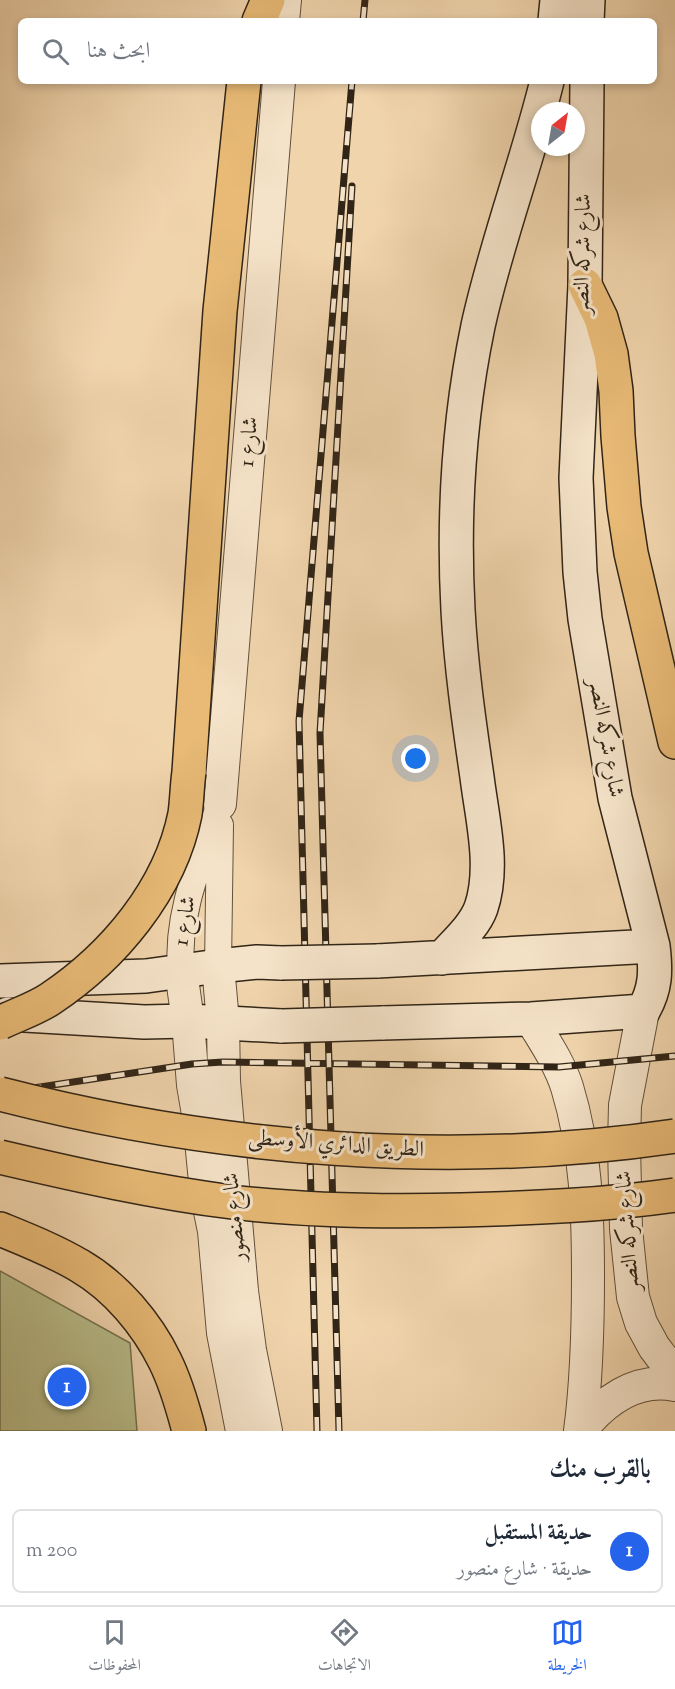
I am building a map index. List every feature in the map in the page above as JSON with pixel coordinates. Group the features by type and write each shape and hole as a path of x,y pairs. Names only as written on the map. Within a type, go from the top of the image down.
{"highway":[{"path":"260,18 268,0"},
{"path":"0,1023 48,1001 93,968 137,916 165,872 175,849 185,813 220,311 244,84"},
{"path":"585,285 601,318 611,354 616,391 624,507 631,553 675,742"},
{"name":"الطريق الدائري الأوسطى","path":"0,1094 134,1123 230,1138 327,1148 424,1152 534,1150 644,1141 675,1136"},
{"path":"0,1157 140,1188 232,1202 325,1210 418,1211 535,1208 675,1195"},
{"path":"0,1229 82,1266 115,1293 144,1325 166,1361 185,1416"}],"main road":[{"path":"555,18 557,0"},
{"path":"587,18 588,0"},
{"path":"442,958 472,924 481,908 487,879 485,840 461,661 458,607 458,500 465,406 488,286 546,84"},
{"name":"شارع شركه النصر","path":"587,84 585,285 576,478 580,572 585,619 615,798 653,946 655,965 652,996 644,1011"},
{"path":"0,981 146,976 257,962 377,961 653,946"},
{"path":"0,1013 144,1022 223,1022 282,1026 531,1019 644,1011"}],"street":[{"path":"283,18 285,0"},
{"name":"شارع 1","path":"218,966 220,804 279,84"},
{"name":"شارع 1","path":"181,971 181,931 187,898 220,804"},
{"name":"شارع منصور","path":"218,966 223,1022 224,1081 242,1291 250,1350 266,1431"},
{"name":"شارع منصور","path":"181,971 206,1192 214,1231 223,1333 242,1431"},
{"name":"شارع شركه النصر","path":"644,1011 625,1105 626,1229 633,1297 641,1323 654,1347 675,1375"},
{"name":"شارع شركه النصر","path":"531,1019 559,1066 567,1087 584,1175 589,1243 588,1339 580,1431"},
{"path":"580,1431 604,1404 619,1394 653,1384 675,1385"}],"green space":[{"path":"0,1271 130,1343 137,1431 0,1431"}],"railway":[{"path":"363,18 365,0"},
{"path":"317,1431 299,721 352,84"},
{"path":"339,1431 320,733 352,186"},
{"path":"0,1093 192,1064 223,1062 559,1067 675,1056"}],"place":[{"name":"حديقة المستقبل","path":"67,1387"}]}
